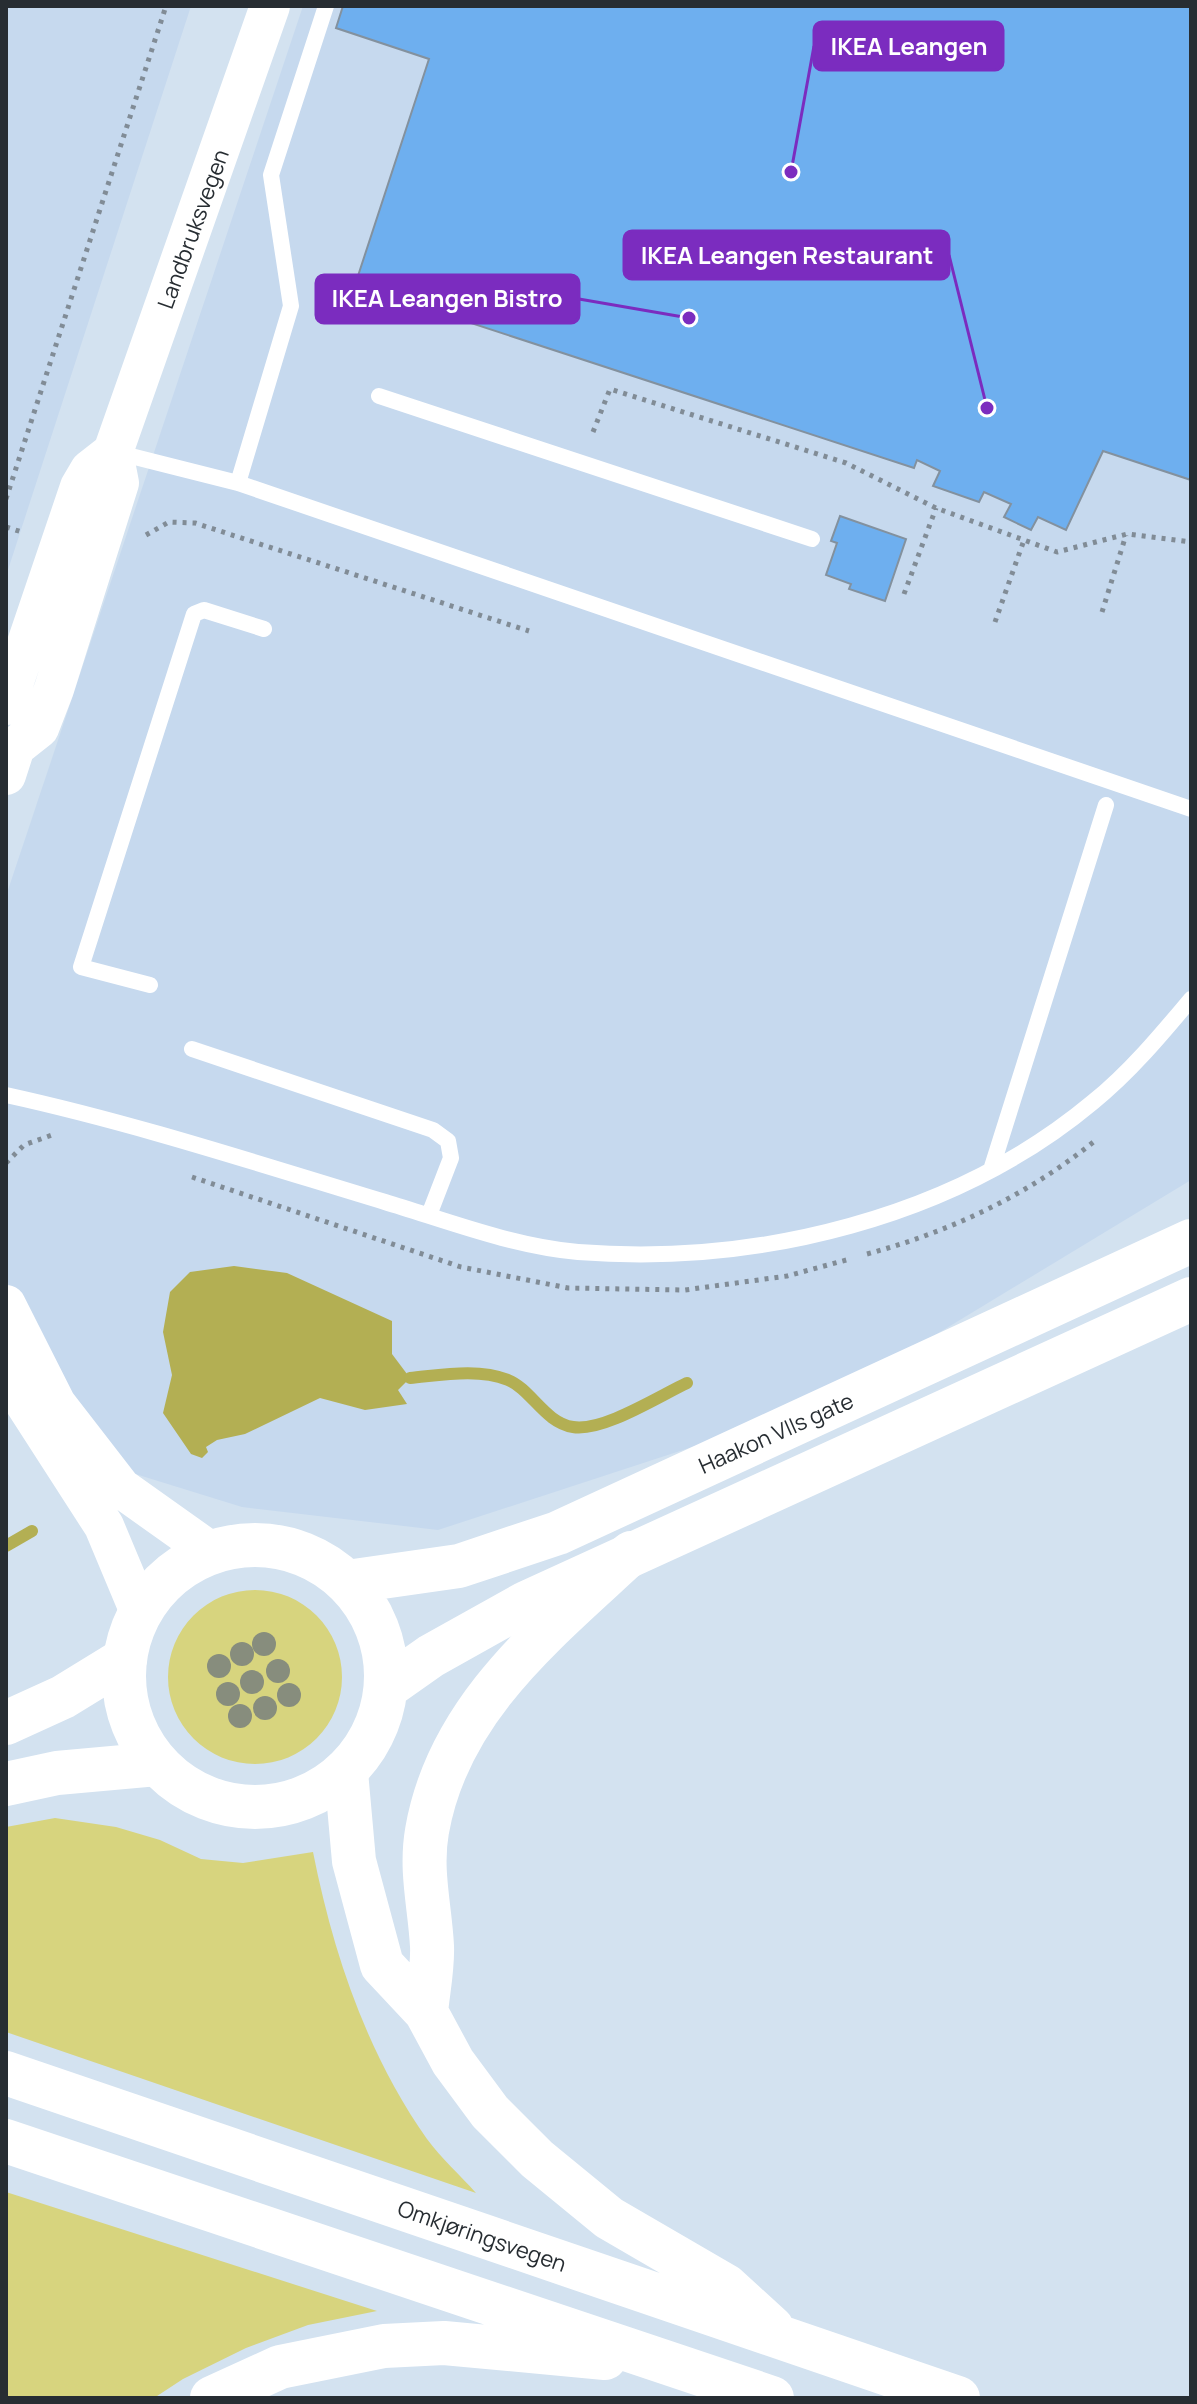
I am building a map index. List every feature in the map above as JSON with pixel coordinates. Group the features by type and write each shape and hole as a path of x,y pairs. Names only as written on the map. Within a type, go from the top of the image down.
{"main road":[{"name":"Haakon VIIs gate","path":"347,1582 459,1566 558,1533 1191,1241"},
{"path":"387,1687 484,1625 631,1553 1191,1299"},
{"path":"269,1545 297,1552 324,1564 347,1582 370,1613 384,1648 387,1687 380,1718 366,1747 346,1772 311,1796 270,1807 229,1805 189,1791 157,1764 136,1733 125,1697 125,1659 140,1612 159,1587 183,1566 211,1552 239,1546 269,1545"},
{"path":"426,2012 432,1947 424,1882 427,1832 441,1778 464,1732 495,1686 528,1649 631,1553"},
{"path":"6,1723 63,1697 125,1659"},
{"path":"6,1784 57,1773 157,1764"},
{"path":"346,1772 354,1861 382,1965 426,2012 453,2062 490,2112 537,2159 609,2218 726,2286 784,2340"},
{"name":"Omkjøringsvegen","path":"6,2073 958,2398"},
{"path":"6,2141 772,2398"},
{"path":"212,2398 280,2367 384,2346 444,2343 663,2362"}],"street":[{"name":"Landbruksvegen","path":"9,748 39,728 54,689 119,483 113,452 270,6"},
{"name":"Landbruksvegen","path":"6,705 80,487 90,470 113,452"},
{"path":"6,1305 56,1404 121,1488 211,1552"},
{"path":"6,1374 104,1526 140,1612"}],"lane":[{"path":"238,483 291,306 271,175 326,6"},
{"path":"379,396 812,539"},
{"path":"113,452 238,483 1191,809"},
{"path":"150,985 81,967 194,614 204,610 264,629"},
{"path":"991,1170 1106,805"},
{"path":"6,1095 84,1112 482,1233 577,1252 682,1252 804,1237 907,1209 991,1170 1046,1138 1095,1101 1191,999"},
{"path":"192,1049 433,1130 448,1141 451,1158 429,1215"}],"path":[{"path":"6,499 166,6"},
{"path":"593,432 610,389 846,463 936,508 1057,552 1127,534 1191,542"},
{"path":"904,594 936,508"},
{"path":"139,539 169,522 195,523 529,631"},
{"path":"1102,612 1127,534"},
{"path":"995,622 1024,540"},
{"path":"184,1174 461,1267 568,1288 685,1290 787,1276 916,1241 987,1212 1064,1166 1104,1133"},
{"path":"6,1163 24,1145 52,1135 67,1138"}],"shaded area":[{"path":"6,6 191,6 6,576"},
{"path":"303,6 1191,6 1191,1180 818,1406 438,1530 242,1507 116,1468 10,1290 6,1274 6,896"},
{"path":"234,1266 287,1273 392,1321 392,1354 410,1378 398,1390 407,1404 365,1410 320,1398 245,1434 217,1440 206,1447 208,1452 202,1458 191,1454 163,1413 172,1375 163,1332 170,1292 190,1272"},
{"path":"255,1590 288,1597 316,1616 335,1644 342,1677 335,1710 316,1738 288,1757 255,1764 222,1757 194,1738 175,1710 168,1677 175,1644 194,1616 222,1597"},
{"path":"55,1818 116,1827 160,1840 201,1859 243,1863 313,1852 342,1965 370,2037 427,2139 476,2193 6,2032 6,1827"},
{"path":"6,2192 377,2311 308,2325 246,2348 183,2379 154,2398 6,2398"}],"building":[{"path":"343,6 1191,6 1191,480 1103,451 1066,530 1038,517 1031,530 1004,517 1011,504 984,492 979,502 933,486 940,471 917,460 914,468 355,285 429,59 336,28"},
{"path":"840,516 906,539 885,601 849,589 851,584 826,575 837,543 831,541"}],"waterway":[{"path":"410,1378 460,1373 496,1376 516,1384 546,1413 573,1427 615,1419 687,1383"},
{"path":"6,1546 32,1531"}],"place":[{"name":"IKEA Leangen","path":"791,172"},
{"name":"IKEA Leangen Bistro","path":"689,318"},
{"name":"IKEA Leangen Restaurant","path":"987,408"}]}
